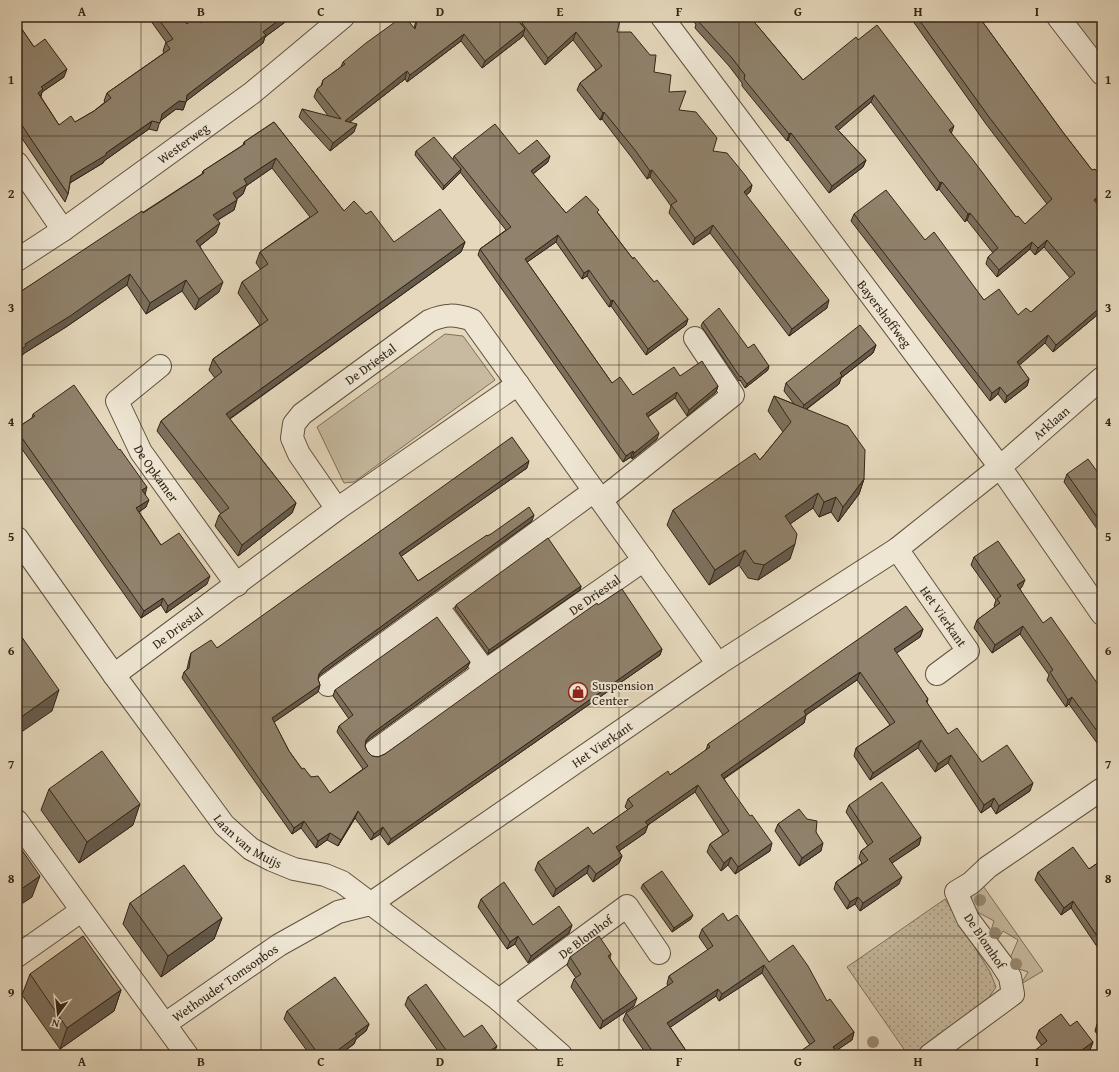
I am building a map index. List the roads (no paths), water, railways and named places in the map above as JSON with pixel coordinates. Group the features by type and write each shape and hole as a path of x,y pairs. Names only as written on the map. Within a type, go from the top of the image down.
{"street":[{"name":"Westerweg","path":"17,260 63,230 252,93 343,17"},
{"name":"Bayershoffweg","path":"662,17 1000,467 1102,614"},
{"path":"1058,17 1102,74"},
{"path":"17,163 63,230"},
{"name":"De Driestal","path":"337,509 299,454 292,438 294,424 302,414 429,321 442,315 461,316 472,320 718,664"},
{"path":"328,685 437,606 598,496 733,395 695,338"},
{"name":"De Opkamer","path":"160,366 117,401 141,452 237,584"},
{"name":"Arklaan","path":"1000,467 1102,378"},
{"name":"De Driestal","path":"114,675 337,509 518,384"},
{"name":"Het Vierkant","path":"370,904 718,664 898,549 1000,467"},
{"name":"Laan van Muijs","path":"17,538 114,675 224,825 251,848 272,860 294,869 325,875 342,882 499,1000 561,1055"},
{"name":"Het Vierkant","path":"898,549 968,651 937,674"},
{"name":"De Driestal","path":"375,751 485,671 644,560"},
{"path":"437,606 485,671"},
{"name":"De Blomhof","path":"930,1055 1013,994 1010,977 968,919 956,892 971,883 988,867 1102,789"},
{"name":"Wethouder Tomsonbos","path":"17,821 164,1024 279,945 338,912 370,904"},
{"name":"De Blomhof","path":"499,1000 627,906 659,953"},
{"path":"17,956 81,911"},
{"path":"164,1024 187,1055"}],"place":[{"name":"Suspension Center","path":"578,692"}]}
